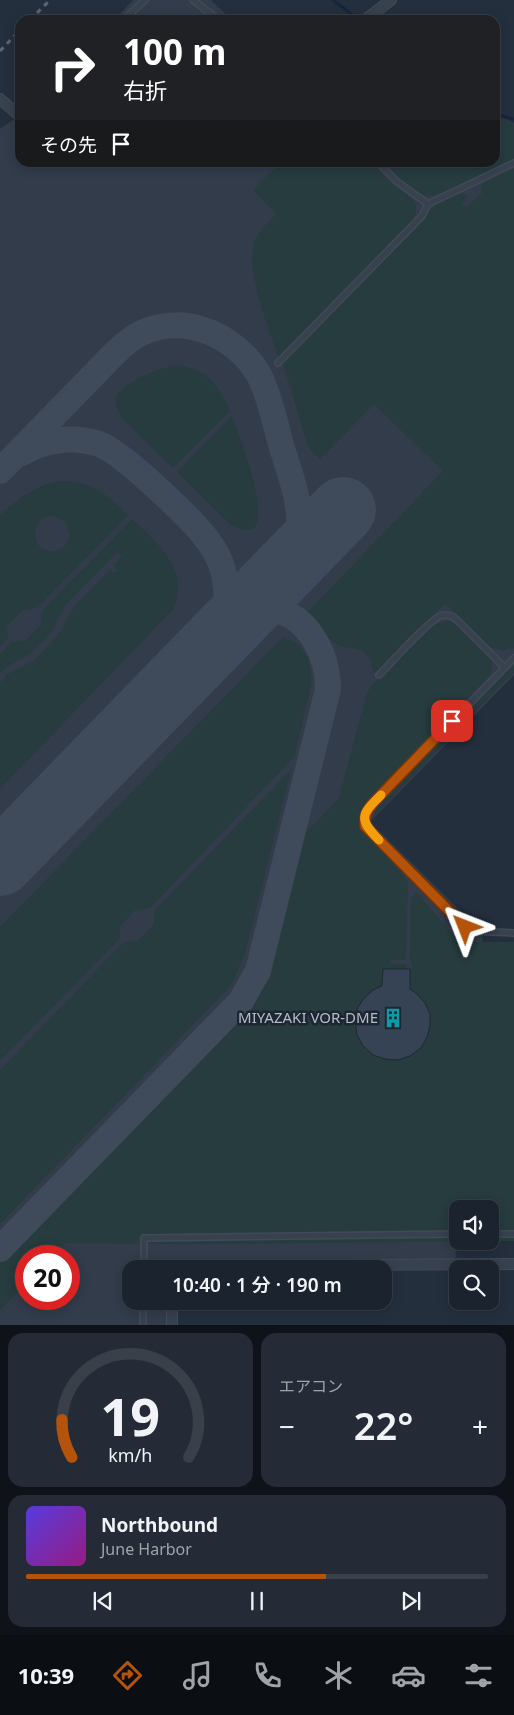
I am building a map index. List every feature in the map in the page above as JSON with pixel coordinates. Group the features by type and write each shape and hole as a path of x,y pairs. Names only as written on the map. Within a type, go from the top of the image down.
{"street":[{"path":"372,15 391,0"},
{"path":"0,99 15,112"},
{"path":"392,1265 514,1264"},
{"path":"172,1310 172,1325"}],"lane":[{"path":"128,15 145,0"},
{"path":"193,0 212,15"},
{"path":"278,362 422,216 428,204 514,163"},
{"path":"383,167 396,181 428,204"},
{"path":"379,675 430,623 444,615 450,615 455,618 504,667"},
{"path":"514,658 374,802 364,819 365,826 469,930 514,933"},
{"path":"144,1260 144,1238 449,1234"},
{"path":"499,1234 514,1234"},
{"path":"144,1310 144,1325"}],"shaded area":[{"path":"133,0 211,0 227,15 119,15"},
{"path":"500,117 514,123 514,675 370,822 483,933 461,1200 449,1200 449,1250 456,1250 455,1260 449,1260 449,1266 392,1267 392,1260 122,1260 122,1310 170,1310 170,1325 0,1325 0,129 15,118 15,167 500,167"}],"green space":[{"path":"500,117 514,124 514,161 500,167"},
{"path":"377,167 416,203 416,214 410,223 280,357 277,354 258,296 253,264 253,250 256,238 276,214 253,190 275,168"},
{"path":"388,167 500,167 451,189 427,195 418,194 404,184"},
{"path":"514,169 514,648 504,650 492,648 445,603 377,673 373,671 371,662 364,652 334,642 305,615 443,471 374,404 320,459 308,447 283,363 437,203 462,193 468,196 462,204 466,208 482,193 481,184"},
{"path":"176,365 196,370 210,379 221,393 230,411 173,468 122,418 116,402 117,396 121,391 135,381 153,372"},
{"path":"232,416 251,472 258,504 258,517 255,527 248,530 239,529 230,524 177,472"},
{"path":"60,481 90,486 113,501 128,515 37,608 23,610 7,626 8,638 0,646 0,515 28,494 51,483","holes":["53,515 66,522 70,536 65,546 57,551 52,551 38,545 35,530 39,522 47,516"]},
{"path":"132,519 161,548 174,569 178,594 174,608 0,789 0,683 8,674 35,660 58,635 74,607 110,570 114,573 118,570 114,566 122,556 117,552 65,605 52,632 31,653 0,673 0,654 12,642 25,641 41,625 41,612"},
{"path":"448,621 460,625 492,658 492,671 362,807 359,819 363,831 404,876 408,883 406,958 404,960 391,960 391,964 406,964 407,970 412,968 410,960 411,899 416,892 459,942 514,942 514,1241 499,1241 499,1200 449,1200 449,1242 210,1244 65,1243 63,1245 17,1245 240,1016 258,994 264,981 301,844 306,833 339,798 367,693 372,685 435,624"},
{"path":"283,637 295,642 302,649 308,658 311,671 311,686 294,757 150,908 135,910 120,926 120,938 0,1061 0,927"},
{"path":"514,664 514,672 375,815 374,811 380,802"},
{"path":"291,770 245,953 232,984 0,1224 0,1070 124,942 137,941 154,925 154,911"},
{"path":"15,1247 15,1294 0,1310 0,1262"}],"building":[{"name":"MIYAZAKI VOR-DME","path":"383,969 410,969 410,989 425,1003 430,1014 430,1026 421,1048 410,1056 398,1060 385,1059 373,1055 363,1046 357,1035 355,1022 357,1009 364,998 373,990 382,986"}],"waterway":[{"path":"333,0 352,15"},
{"path":"500,115 514,119"}],"taxiway":[{"path":"0,471 114,354 134,337 151,329 169,326 187,326 204,330 221,337 249,360 263,382 269,400 294,488 299,520 297,541 282,572"},
{"path":"22,453 31,448 59,440 79,440 99,444 110,450 141,474 191,521 217,555 222,566 225,582 226,605 224,613 215,637 206,652"},
{"path":"0,1249 241,1001 258,971 328,689 325,664 315,640 298,621 287,614 270,609 254,612 234,621"}],"runway":[{"path":"0,863 343,510"}],"railway":[{"path":"35,15 50,0"},
{"path":"0,51 15,35"}],"slow traffic":[{"path":"379,840 365,826 364,819 368,810 381,795"}],"place":[{"name":"MIYAZAKI VOR-DME","path":"393,1018"}],"route":[{"path":"452,721 374,802 364,819 365,826 465,927"}]}
